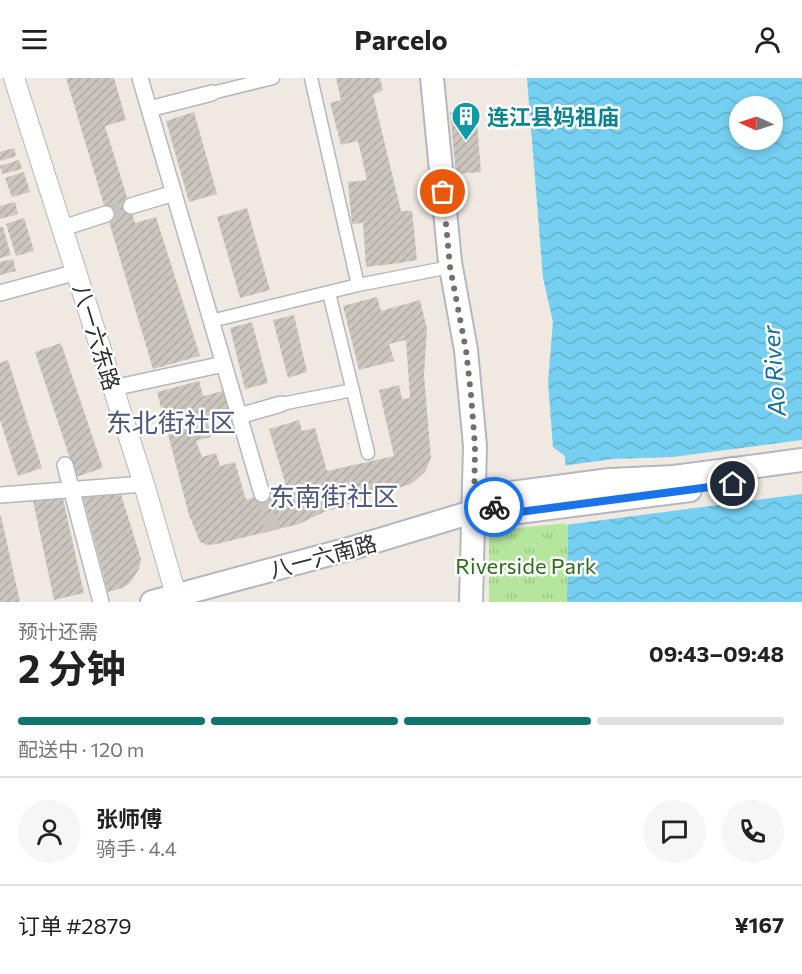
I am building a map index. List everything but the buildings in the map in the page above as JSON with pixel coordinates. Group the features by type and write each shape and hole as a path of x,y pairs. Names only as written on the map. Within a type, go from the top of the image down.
{"main road":[{"path":"432,78 450,267 466,350 475,455 483,508 471,602"},
{"name":"八一六南路","path":"152,602 178,599 483,508 503,494 610,480 674,477 802,460"},
{"path":"483,508 504,514 802,475"}],"street":[{"name":"八一六东路","path":"14,78 144,484 178,599"},
{"path":"140,78 262,494"},
{"path":"149,109 255,80 273,78"},
{"path":"311,78 358,285"},
{"path":"131,206 174,193"},
{"path":"63,228 106,214"},
{"path":"211,321 358,285 450,267"},
{"path":"0,292 77,272"},
{"path":"329,292 368,453"},
{"path":"113,388 224,364"},
{"path":"239,416 281,404 353,390"},
{"path":"65,465 101,602"},
{"path":"0,495 144,484"}],"green space":[{"name":"Riverside Park","path":"568,523 567,602 489,602 489,531"}],"water":[{"name":"Ao River","path":"527,78 802,78 802,602 567,602 568,523 565,456 553,447 548,382 553,322 543,278"}],"pier":[{"path":"802,440 802,494 565,525 562,466 612,459 673,457"}],"tunnel":[{"path":"106,214 131,206"},
{"path":"262,494 273,532"}],"way so far":[{"path":"443,192 450,267 466,350 471,395 475,446 474,511 494,507"}],"place":[{"name":"连江县妈祖庙","path":"466,142"}],"district":[{"name":"东北街社区","path":"171,421"},
{"name":"东南街社区","path":"334,495"}],"route":[{"path":"494,507 504,514 733,484"}]}
